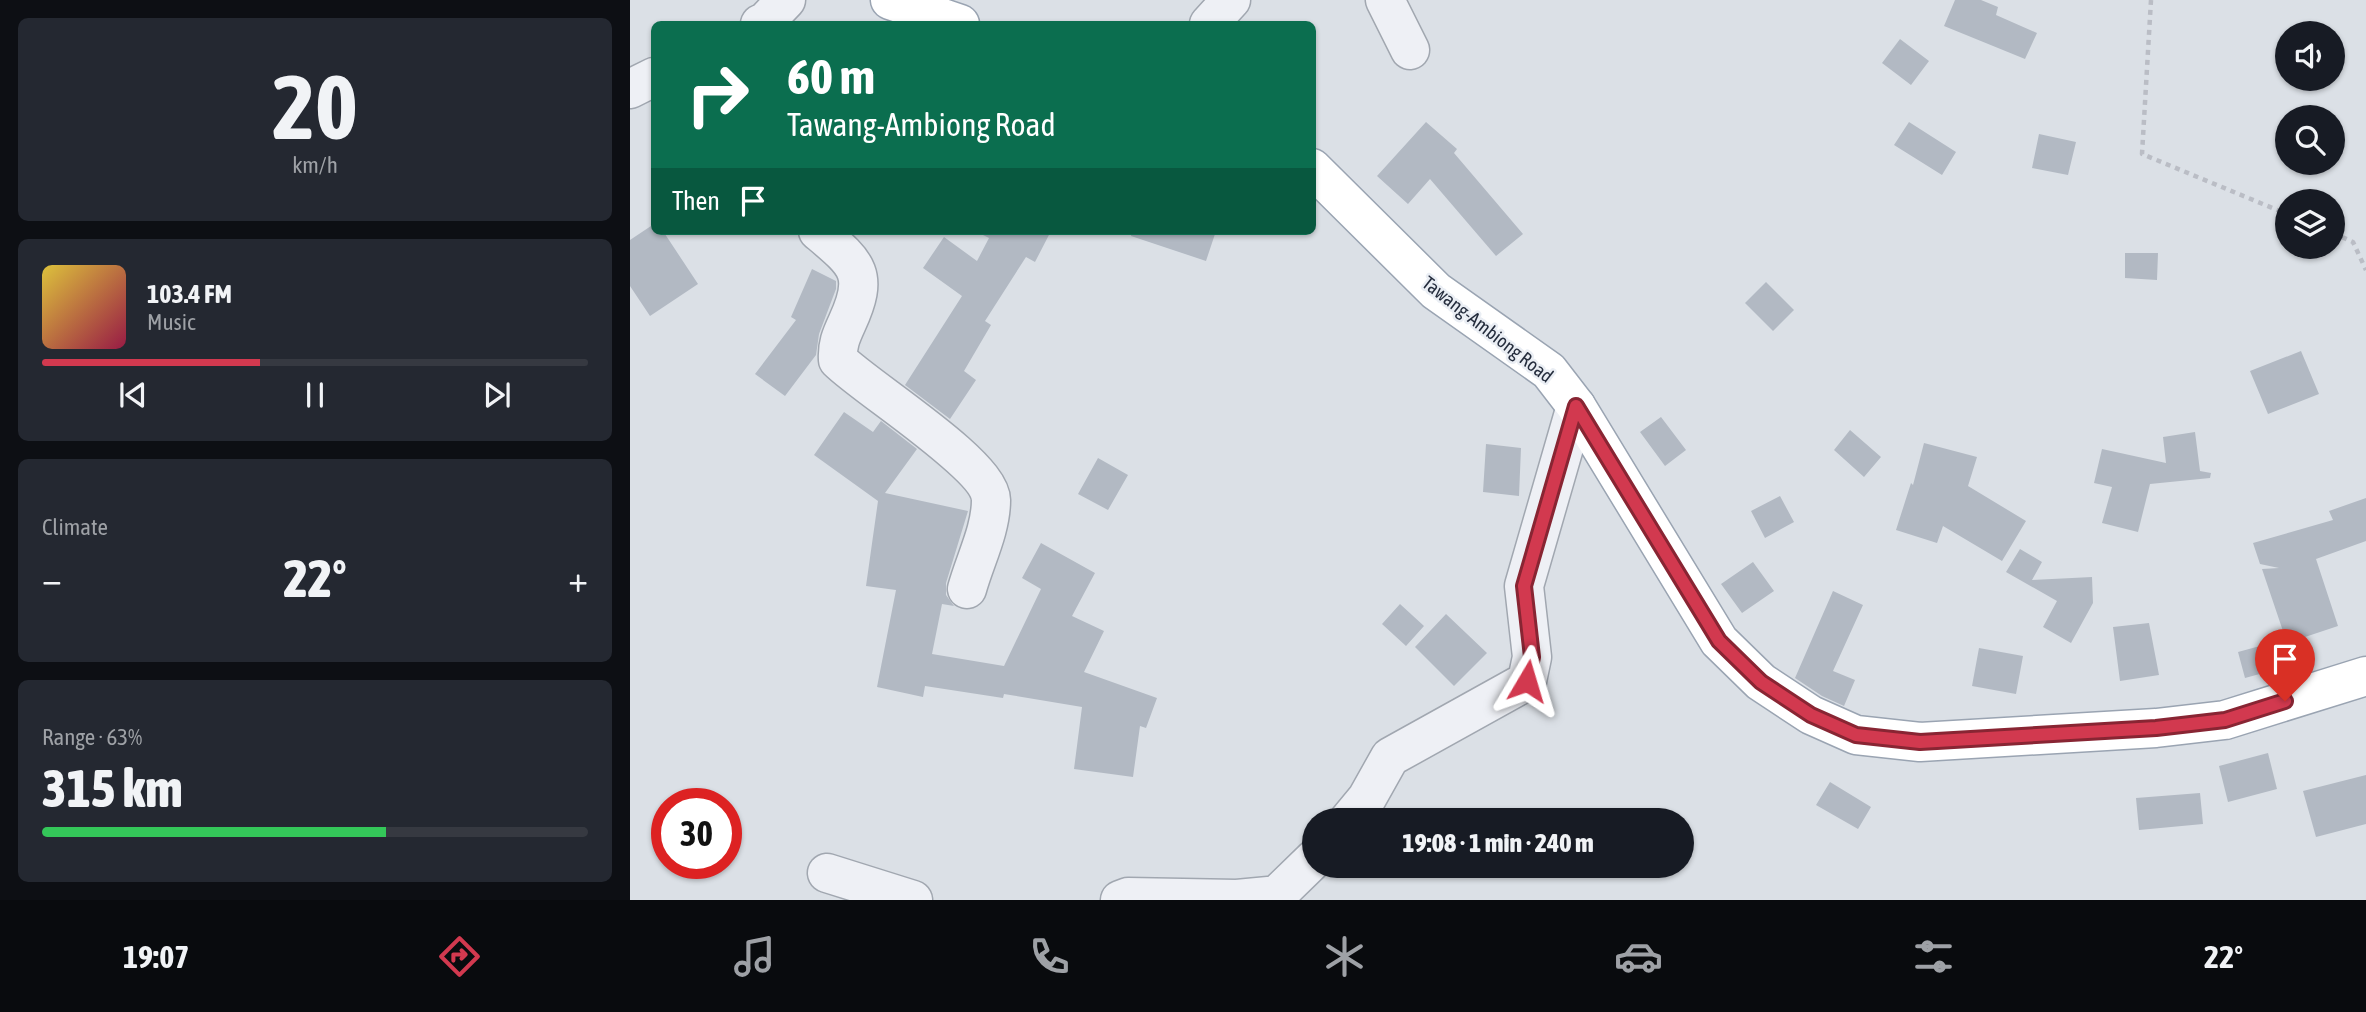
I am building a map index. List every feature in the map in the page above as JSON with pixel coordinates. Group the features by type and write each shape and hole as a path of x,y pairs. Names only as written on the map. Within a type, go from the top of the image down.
{"main road":[{"path":"895,10 946,21"},
{"name":"Tawang-Ambiong Road","path":"1316,172 1436,291 1549,371 1576,406 1719,641 1761,682 1811,715 1856,735 1920,742 2156,728 2225,720 2366,676"}],"street":[{"path":"766,21 786,0"},
{"path":"1212,21 1231,0"},
{"path":"1385,0 1410,50"},
{"path":"630,89 651,78"},
{"path":"823,235 849,258 858,273 860,289 837,346 838,360 873,390 931,432 986,484 991,497 990,514 967,589"},
{"path":"1359,808 1390,757 1527,681 1532,657 1524,586 1576,406"},
{"path":"1119,900 1128,897 1237,899 1277,895 1302,871"},
{"path":"827,873 913,900"}],"path":[{"path":"2151,0 2142,154 2275,209"},
{"path":"2345,238 2353,242 2366,270"}],"building":[{"path":"1955,0 1981,0 1998,7 1996,15 2037,33 2025,59 1944,26"},
{"path":"1900,39 1929,61 1911,85 1882,63"},
{"path":"1426,122 1457,149 1454,153 1523,234 1496,256 1430,179 1408,204 1377,176"},
{"path":"1909,122 1956,152 1942,175 1894,145"},
{"path":"2039,134 2076,142 2068,175 2032,168"},
{"path":"651,226 651,235 666,235 698,284 650,316 630,286 630,240"},
{"path":"983,235 1049,235 1035,262 1026,257 985,321 991,325 964,371 976,380 950,419 905,385 962,296 923,268 944,237 977,261 989,238"},
{"path":"1131,235 1215,235 1206,261"},
{"path":"2125,253 2158,253 2157,280 2125,278"},
{"path":"812,269 836,281 836,289 819,334 816,355 785,396 755,374 796,320 791,317"},
{"path":"1766,282 1794,310 1773,331 1745,303"},
{"path":"2301,351 2319,394 2268,414 2250,371"},
{"path":"844,412 873,432 881,421 917,449 885,493 968,511 946,583 946,595 954,606 942,604 932,654 1004,666 1041,589 1022,578 1041,543 1095,573 1072,616 1104,631 1084,672 1157,698 1146,728 1140,726 1133,777 1074,769 1082,707 1004,694 1003,698 925,686 923,697 877,687 896,590 866,586 878,501 814,455"},
{"path":"1661,417 1686,450 1665,466 1640,432"},
{"path":"1850,430 1881,457 1864,477 1834,450"},
{"path":"2195,432 2200,471 2211,473 2210,478 2150,484 2138,532 2102,523 2112,487 2094,483 2102,449 2166,463 2163,437"},
{"path":"1924,443 1977,457 1968,486 2026,521 2002,561 1943,526 1937,543 1896,530 1911,483 1913,485"},
{"path":"1486,444 1521,448 1519,496 1483,492"},
{"path":"1098,458 1128,475 1108,510 1078,494"},
{"path":"1780,496 1794,522 1765,538 1751,511"},
{"path":"2366,498 2366,541 2316,559 2338,626 2287,643 2262,569 2279,568 2260,564 2253,543 2333,520 2329,511"},
{"path":"2020,549 2042,562 2032,580 2092,577 2093,603 2071,643 2043,627 2057,601 2006,572"},
{"path":"1753,562 1774,591 1742,613 1721,584"},
{"path":"1833,591 1863,605 1833,671 1855,680 1844,706 1822,696 1795,678"},
{"path":"1400,604 1424,626 1406,646 1382,624"},
{"path":"1446,614 1487,653 1454,686 1415,647"},
{"path":"2149,623 2159,675 2120,681 2113,627"},
{"path":"2271,643 2278,669 2245,678 2238,652"},
{"path":"1979,648 2023,656 2016,694 1972,686"},
{"path":"2268,753 2277,789 2228,802 2219,766"},
{"path":"2366,775 2366,824 2316,837 2303,791"},
{"path":"1830,782 1871,807 1858,829 1816,805"},
{"path":"2200,793 2203,824 2139,830 2136,798"}],"route":[{"path":"1527,681 1532,657 1524,586 1576,406 1719,641 1761,682 1811,715 1856,735 1920,742 2156,728 2225,720 2285,701"}]}
